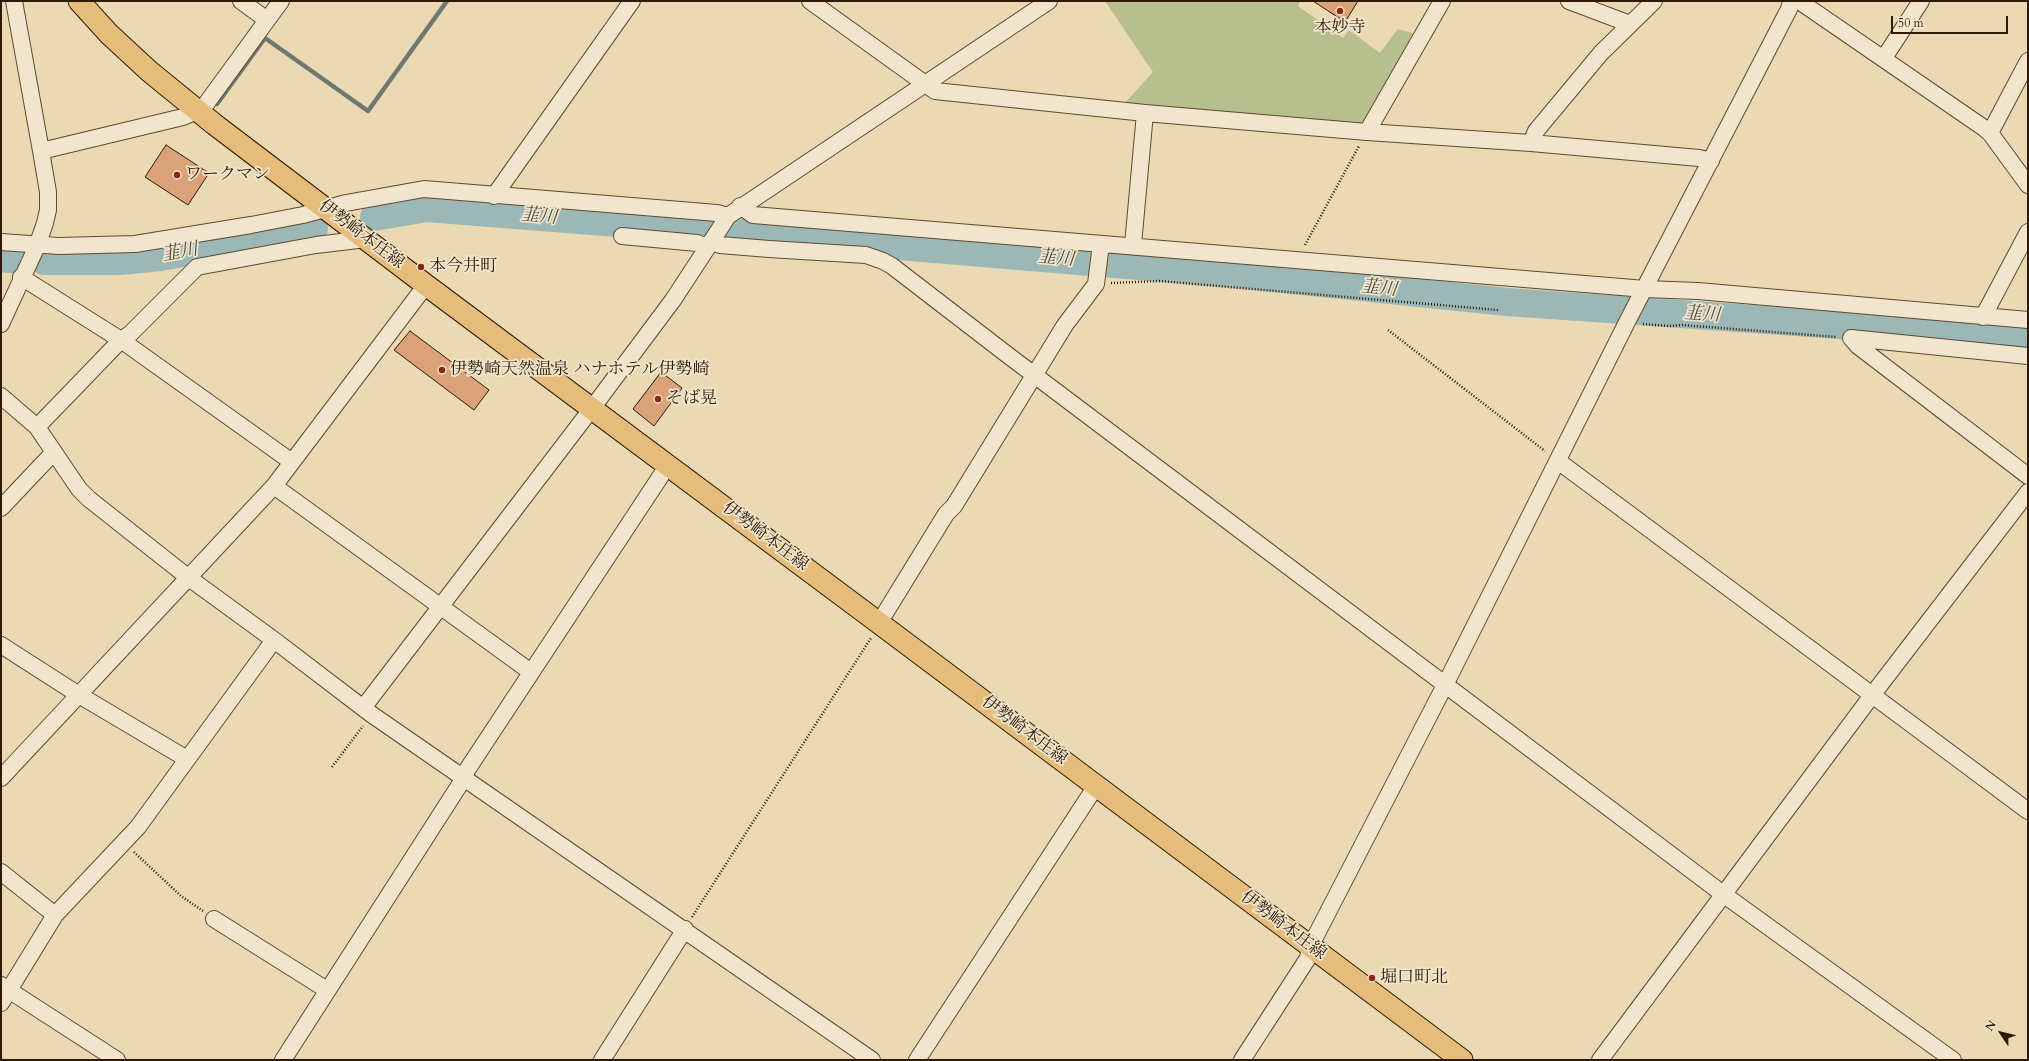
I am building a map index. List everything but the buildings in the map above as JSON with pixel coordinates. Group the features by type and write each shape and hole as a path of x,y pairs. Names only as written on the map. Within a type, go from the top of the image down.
{"main road":[{"name":"伊勢崎本庄線","path":"79,1 109,34 197,111 426,286 592,408 1462,1060"}],"street":[{"path":"1,324 21,277 37,246 48,210 48,192 14,1"},
{"path":"241,1 266,20"},
{"path":"41,151 183,117 197,111 206,104 281,1"},
{"path":"494,196 632,1"},
{"path":"810,1 935,91 1145,113 1367,132 1531,143 1699,158 1711,161"},
{"path":"1,242 37,246 135,244 258,224 325,208 424,189 494,196 717,213 740,206 927,84 1049,1"},
{"path":"1367,132 1442,1"},
{"path":"1569,1 1630,24"},
{"path":"1531,143 1536,131 1601,53 1654,1"},
{"path":"1242,1060 1308,958 1310,946 1446,683 1627,322 1789,9 1791,1"},
{"path":"1799,1 1884,58 1990,133 2028,185"},
{"path":"1884,58 1921,1"},
{"path":"1990,133 2028,61"},
{"path":"1133,245 1145,113"},
{"path":"367,711 441,606 673,300 709,245 740,206"},
{"path":"740,206 753,215 1101,246 1133,245 1644,291 1698,291 2028,320"},
{"path":"1983,317 2028,232"},
{"path":"622,236 709,245 866,255 883,260 1724,894 1952,1060"},
{"path":"37,427 121,340 130,334 197,268 316,245 366,239"},
{"path":"879,623 946,514 954,506 1065,325 1097,280 1101,246"},
{"path":"21,277 121,340 292,462"},
{"path":"1,778 274,486 426,286"},
{"path":"1852,338 2028,356"},
{"path":"1852,338 1858,346 2028,476"},
{"path":"1,396 37,427 79,489 89,499 189,578 274,640 367,711 685,929 872,1060"},
{"path":"1,508 54,452"},
{"path":"1558,461 1873,694 2028,811"},
{"path":"283,1060 464,778 467,770 668,465"},
{"path":"274,486 531,672"},
{"path":"1600,1060 1873,694 2028,492"},
{"path":"117,1060 4,992 55,915 138,827 274,640"},
{"path":"1,645 79,695 187,759"},
{"path":"917,1060 1096,786"},
{"path":"1,872 55,915"},
{"path":"214,919 327,990"},
{"path":"602,1060 685,929"}],"path":[{"path":"1299,260 1367,132"},
{"path":"1097,280 1160,281 1498,310"},
{"path":"1627,322 1852,338"},
{"path":"1388,330 1558,461"},
{"path":"685,929 872,638 879,623"},
{"path":"332,767 367,711"},
{"path":"124,842 181,896 214,919"}],"green space":[{"path":"1105,1 1300,1 1298,6 1343,38 1349,30 1380,53 1398,29 1413,33 1365,125 1124,104 1153,72"}],"waterway":[{"path":"217,104 265,38 368,111 447,1"},
{"name":"韮川","path":"374,217 427,208 705,230"},
{"name":"韮川","path":"44,261 120,261 161,257 314,229"},
{"name":"韮川","path":"730,232 1235,274 1507,302 1854,326 2028,341"},
{"name":"韮川","path":"1,258 20,260"}],"place":[{"name":"本妙寺","path":"1340,11"},
{"name":"ワークマン","path":"177,175"},
{"name":"本今井町","path":"421,267"},
{"name":"伊勢崎天然温泉 ハナホテル伊勢崎","path":"442,370"},
{"name":"そば晃","path":"658,399"},
{"name":"堀口町北","path":"1372,978"}]}
